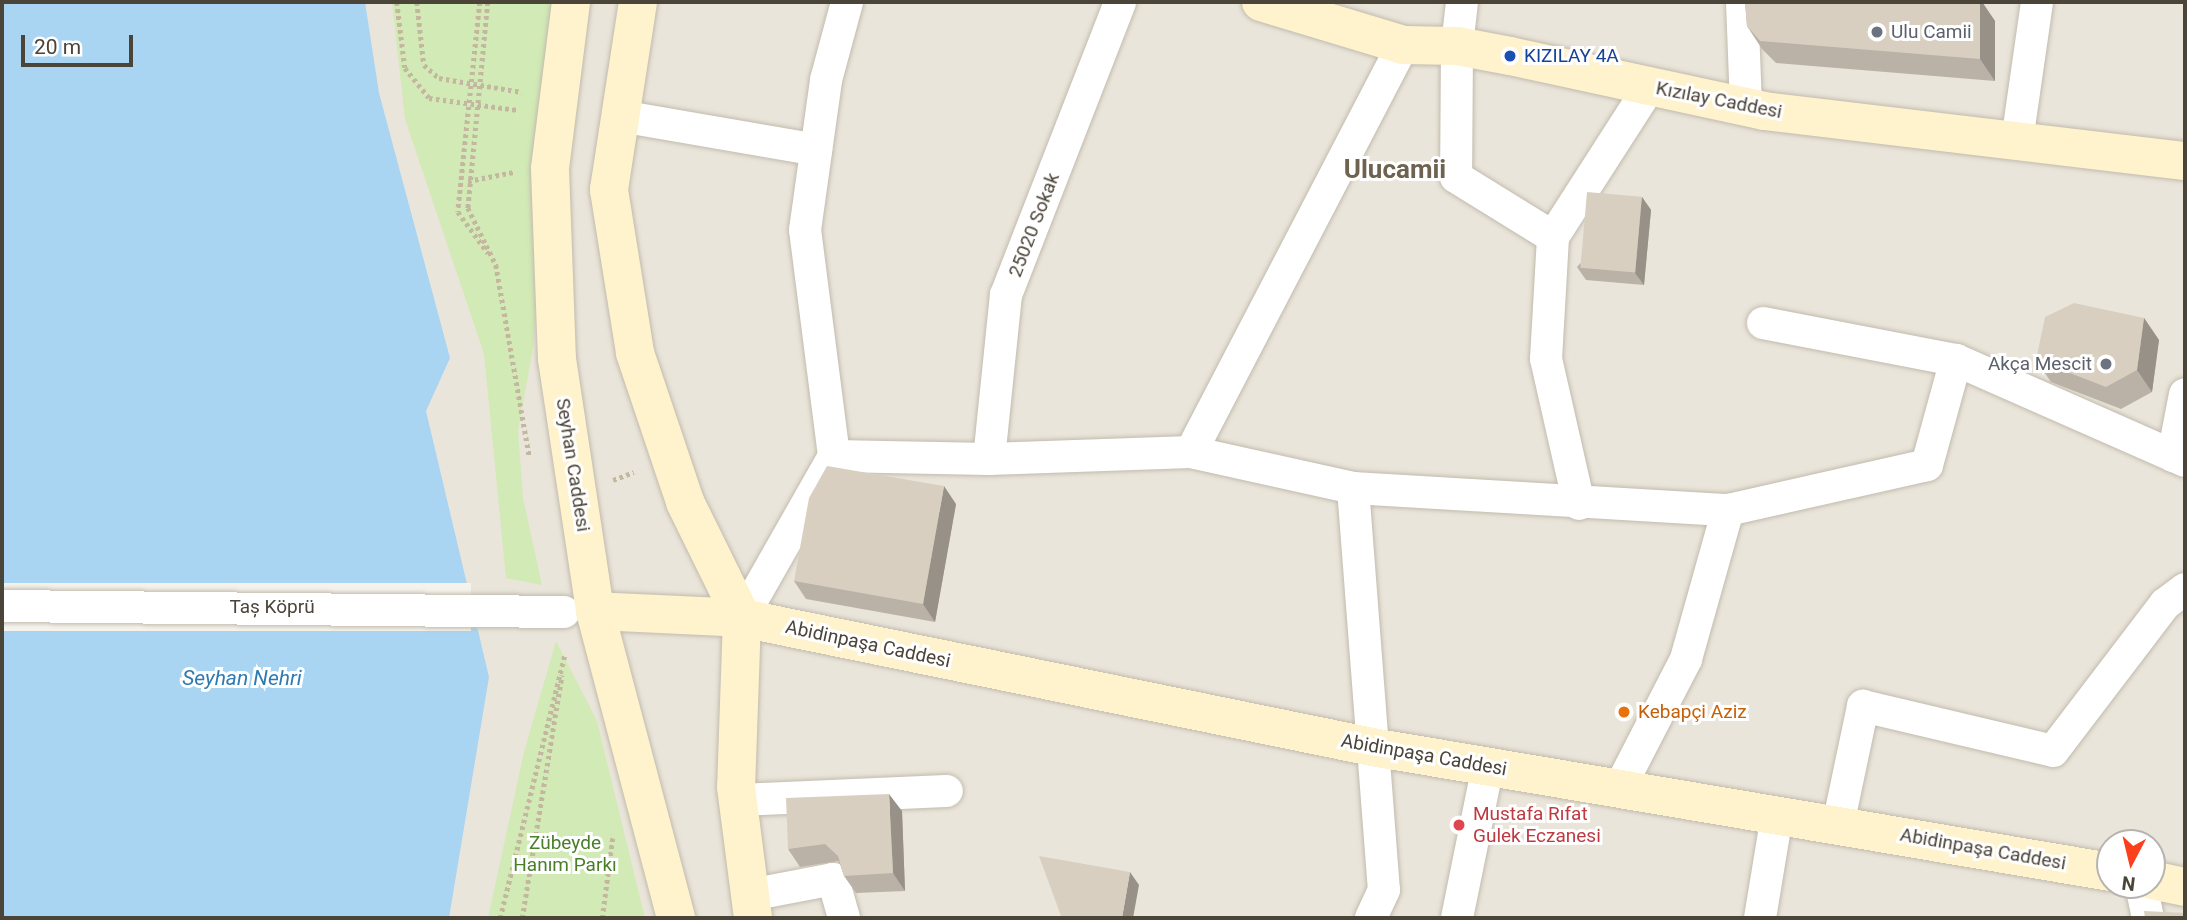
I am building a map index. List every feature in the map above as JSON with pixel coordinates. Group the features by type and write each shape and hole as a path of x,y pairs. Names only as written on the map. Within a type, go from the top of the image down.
{"main road":[{"name":"Seyhan Caddesi","path":"571,2 550,169 557,359 577,494 567,610 676,918"},
{"path":"638,2 609,191 635,353 685,502 742,618 738,800 752,906"},
{"name":"Kızılay Caddesi","path":"1270,3 1403,45 1457,46 1746,107 2185,161"},
{"name":"Abidinpaşa Caddesi","path":"567,610 742,618 1372,747 2096,870"},
{"path":"2166,883 2185,887"}],"street":[{"path":"742,618 834,456 805,230 826,80 847,2"},
{"name":"25020 Sokak","path":"989,458 1006,295 1120,2"},
{"path":"1462,2 1457,46 1456,177 1553,236"},
{"path":"1742,2 1746,107"},
{"path":"2017,141 2037,2"},
{"path":"1191,452 1403,45"},
{"path":"1579,504 1546,359 1553,236 1650,86"},
{"path":"620,116 816,150"},
{"path":"1763,323 1956,360 2179,458 2185,394"},
{"path":"834,456 989,458 1191,452 1353,488 1579,504 1728,510 1927,465 1956,360"},
{"path":"1353,488 1384,890 1371,918"},
{"path":"1619,789 1686,659 1728,510"},
{"path":"1838,825 1863,706 2053,751 2165,604 2185,589"},
{"name":"Taș Köprü","path":"2,606 567,610"},
{"path":"1457,918 1488,766"},
{"path":"738,800 947,791"},
{"path":"1760,918 1777,815"},
{"path":"752,906 833,879 844,918"},
{"path":"2144,899 2148,918"}],"path":[{"path":"397,2 405,68 429,98 526,111"},
{"path":"417,2 424,65 439,79 528,93"},
{"path":"480,2 458,212 496,265"},
{"path":"488,2 468,208 496,265 529,455"},
{"path":"461,182 517,172"},
{"path":"577,494 670,459"},
{"path":"500,918 569,640 522,918"},
{"path":"602,918 615,823"}],"shaded area":[{"path":"2,2 2185,2 2185,918 2,918"}],"green space":[{"path":"392,2 561,2 544,119 534,343 518,430 523,498 542,585 506,578 484,354 405,119"},
{"name":"Zübeyde Hanım Parkı","path":"556,641 597,721 645,918 488,918 524,752"}],"water":[{"name":"Seyhan Nehri","path":"2,2 365,2 379,93 450,358 426,411 489,677 449,918 2,918"}],"pier":[{"path":"2,583 471,583 471,631 2,631"}],"building":[{"name":"Ulu Camii","path":"1745,2 1980,2 1980,59 1760,41 1747,26"},
{"path":"1587,192 1642,197 1635,273 1580,268"},
{"path":"2074,303 2144,318 2137,370 2106,387 2036,360 2045,317"},
{"path":"827,466 944,486 923,604 794,581 809,498"},
{"path":"889,794 893,873 844,876 838,856 825,844 788,849 786,798"},
{"path":"1039,856 1130,872 1122,918 1061,916"},
{"path":"2144,911 2185,913 2185,918 2145,918"}],"place":[{"name":"Ulu Camii","path":"1877,32"},
{"name":"KIZILAY 4A","path":"1510,56"},
{"name":"Akça Mescit","path":"2106,364"},
{"name":"Kebapçi Aziz","path":"1624,712"},
{"name":"Mustafa Rıfat Gulek Eczanesi","path":"1459,825"}],"district":[{"name":"Ulucamii","path":"1395,170"}]}
